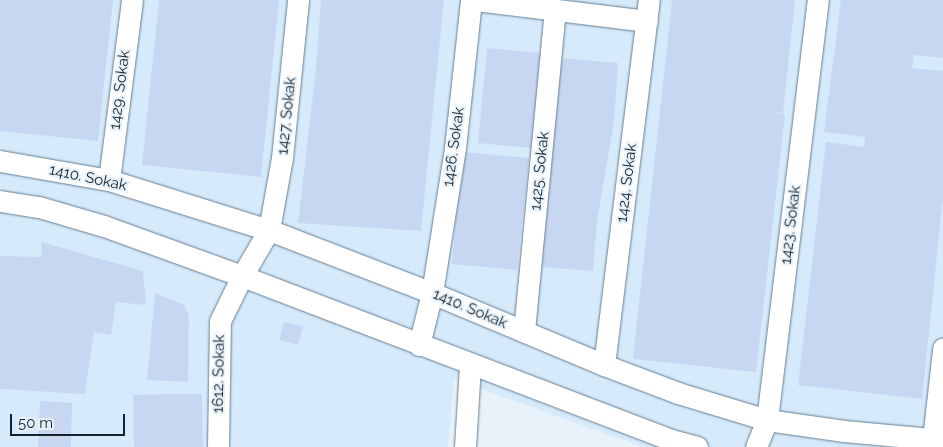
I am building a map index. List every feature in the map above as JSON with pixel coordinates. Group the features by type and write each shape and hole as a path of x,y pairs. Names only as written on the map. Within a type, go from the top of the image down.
{"street":[{"name":"1429. Sokak","path":"109,180 132,0"},
{"name":"1427. Sokak","path":"269,230 282,158 298,0"},
{"name":"1426. Sokak","path":"432,292 455,148 472,0"},
{"path":"476,0 647,21"},
{"name":"1424. Sokak","path":"604,365 649,0"},
{"name":"1423. Sokak","path":"756,447 767,420 818,0"},
{"name":"1425. Sokak","path":"524,331 555,10"},
{"name":"1410. Sokak","path":"0,160 109,180 269,230 432,292 604,365 678,393 767,420 938,440"},
{"path":"0,201 39,207 104,226 242,276 470,365 671,440 697,447"},
{"path":"242,276 269,230"},
{"name":"1612. Sokak","path":"218,447 220,322 242,276"},
{"path":"419,345 432,292"},
{"path":"938,440 943,350"},
{"path":"465,447 470,365"}],"shaded area":[{"path":"0,0 943,0 943,447 643,447 454,379 448,447 0,447"}],"building":[{"path":"0,0 113,0 98,141 0,131"},
{"path":"159,0 279,0 261,177 142,165"},
{"path":"321,0 444,0 421,231 298,223 316,69"},
{"path":"672,0 795,0 783,113 772,112 785,114 756,372 633,359"},
{"path":"841,0 943,0 943,58 914,55 912,68 943,71 943,197 922,399 798,385 826,142 864,147 865,137 824,132"},
{"path":"487,48 541,53 533,148 478,143"},
{"path":"561,58 618,63 614,122 597,221 593,271 541,267"},
{"path":"462,152 529,158 517,270 452,264"},
{"path":"41,242 143,271 146,305 116,302 111,335 94,332 85,394 0,389 0,256 42,257"},
{"path":"155,293 184,305 189,315 188,382 147,380"},
{"path":"284,322 303,326 298,345 279,340"},
{"path":"202,394 203,447 134,447 133,395"},
{"path":"40,401 72,403 71,447 38,447"}]}
